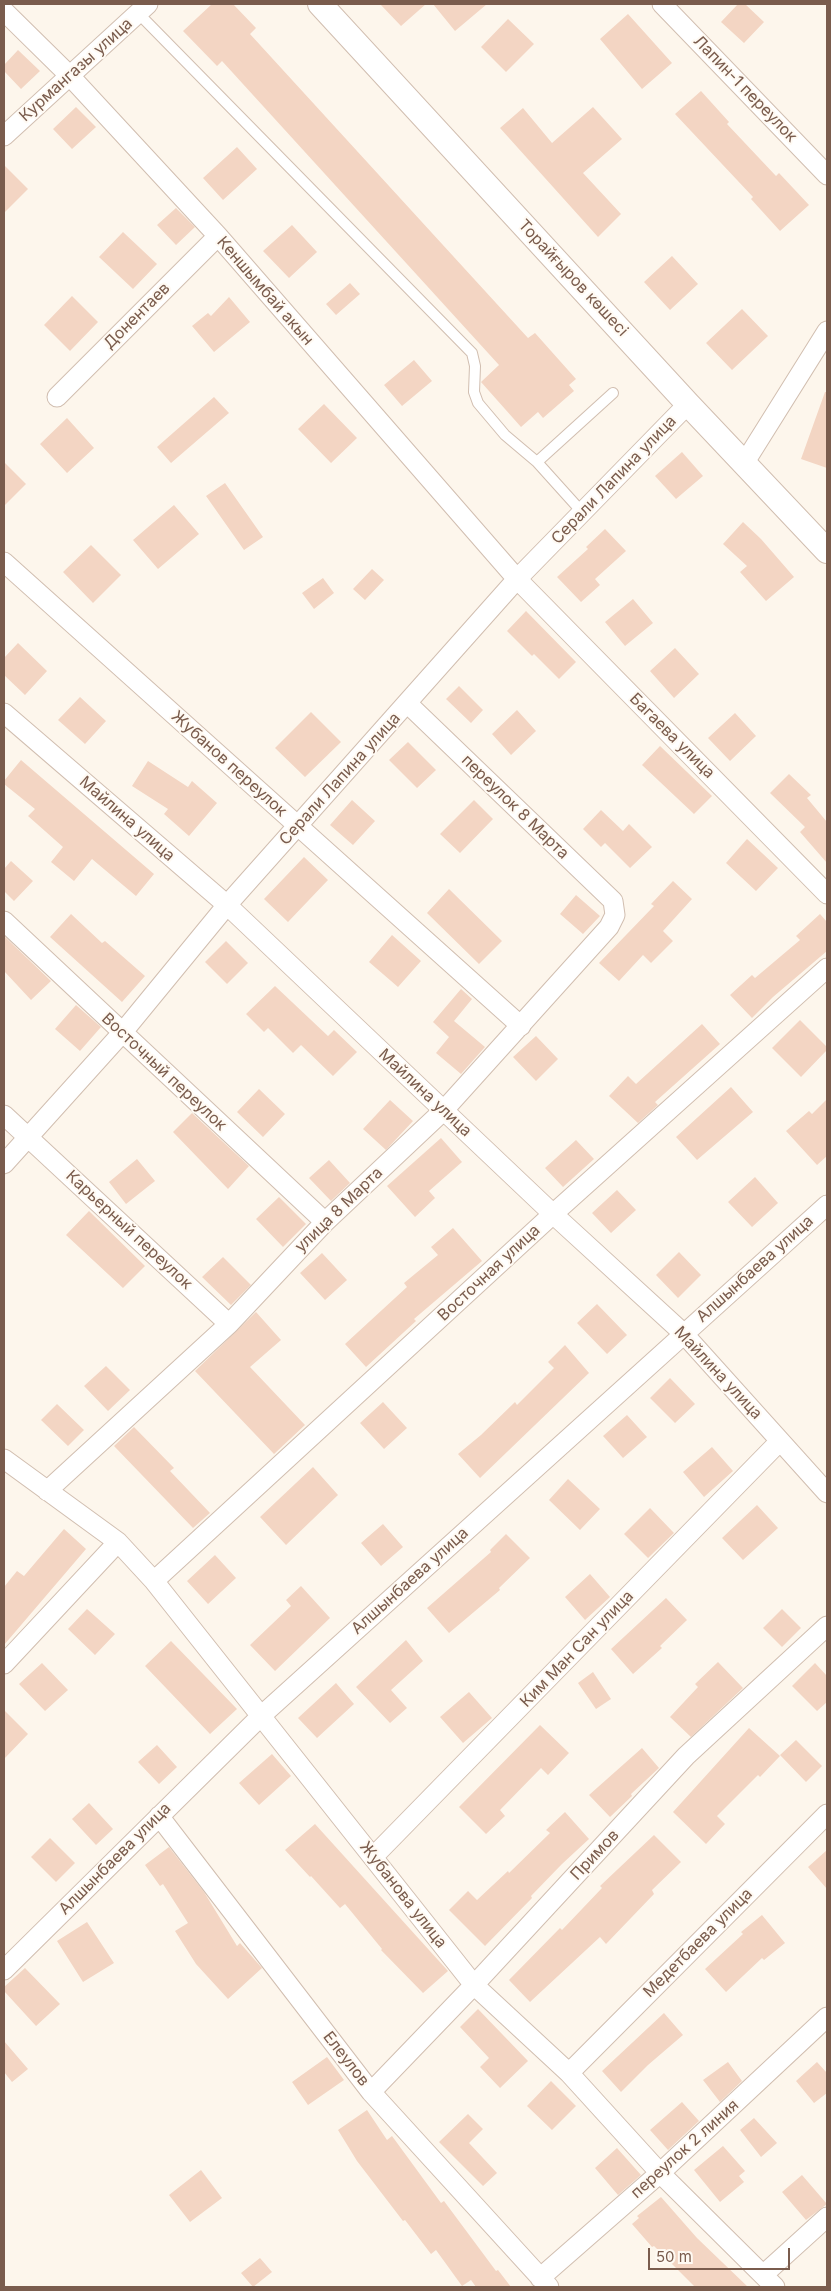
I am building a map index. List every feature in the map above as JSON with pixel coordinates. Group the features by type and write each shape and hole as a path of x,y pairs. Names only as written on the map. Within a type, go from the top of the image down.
{"street":[{"name":"Торайғыров көшесі","path":"320,4 688,404 745,462 827,551"},
{"name":"Лапин-1 переулок","path":"662,4 827,175"},
{"name":"Курмангазы улица","path":"4,136 69,74 143,8"},
{"name":"Кеншымбай акын","path":"4,11 69,74 218,236 517,579"},
{"name":"Донентаев","path":"57,397 218,236"},
{"path":"745,462 827,331"},
{"name":"Серали Лапина улица","path":"4,1164 122,1033 228,906 517,579 688,404"},
{"name":"Жубанов переулок","path":"4,562 521,1026"},
{"name":"Багаева улица","path":"517,579 827,894"},
{"name":"переулок 8 Марта","path":"408,703 613,901 615,915"},
{"name":"Майлина улица","path":"4,713 228,906 553,1214 683,1333 827,1493"},
{"name":"улица 8 Марта","path":"48,1491 229,1324 325,1222 444,1110 609,928 615,915"},
{"name":"Восточный переулок","path":"4,921 325,1222"},
{"name":"Восточная улица","path":"154,1581 553,1214 827,968"},
{"name":"Карьерный переулок","path":"4,1115 229,1324"},
{"name":"Алшынбаева улица","path":"4,1970 262,1716 827,1204"},
{"name":"Ким Ман Сан улица","path":"374,1857 780,1441"},
{"name":"Жубанова улица","path":"4,1459 118,1542 154,1581 474,1985 569,2073 660,2173 769,2281"},
{"path":"4,1664 118,1542"},
{"name":"Примов","path":"371,2092 474,1985 686,1756 827,1626"},
{"name":"Елеулов","path":"159,1816 371,2092 545,2283"},
{"name":"Медетбаева улица","path":"569,2073 824,1826"},
{"name":"переулок 2 линия","path":"545,2283 827,2017"},
{"path":"769,2281 827,2217"}],"lane":[{"path":"143,8 472,353 475,366 474,392 478,403 505,435 536,462 582,512"},
{"path":"536,462 613,393"}],"building":[{"path":"212,4 233,4 256,28 250,34 528,338 535,333 576,379 569,385 574,391 543,418 538,412 521,427 481,382 499,365 222,61 217,66 183,31"},
{"path":"380,4 426,4 401,26"},
{"path":"433,4 487,4 455,31"},
{"path":"738,4 745,4 764,22 744,43 721,22"},
{"path":"628,14 672,63 642,89 600,39"},
{"path":"508,19 534,44 506,72 481,47"},
{"path":"18,50 40,71 21,89 4,71 4,65"},
{"path":"701,91 729,122 727,124 776,176 779,173 809,205 780,231 751,199 753,197 675,114"},
{"path":"76,107 96,127 72,149 53,129"},
{"path":"593,107 622,139 583,173 621,214 598,237 500,128 523,108 552,143"},
{"path":"237,147 257,169 223,200 203,178"},
{"path":"4,165 28,189 4,213"},
{"path":"176,208 195,227 176,245 157,225"},
{"path":"292,225 317,252 289,278 263,251"},
{"path":"123,232 157,264 133,289 99,257"},
{"path":"672,256 698,284 670,310 644,282"},
{"path":"350,283 360,294 336,315 326,304"},
{"path":"72,296 98,322 70,351 44,325"},
{"path":"229,297 250,322 214,352 192,326 208,313 211,316"},
{"path":"742,309 768,336 732,370 706,343"},
{"path":"414,360 432,381 402,406 384,385"},
{"path":"825,392 827,392 827,468 801,459"},
{"path":"214,397 229,413 171,463 157,447"},
{"path":"324,404 357,438 331,463 298,429"},
{"path":"67,418 94,448 67,473 40,444"},
{"path":"682,452 703,476 676,499 655,476"},
{"path":"4,462 26,484 4,506"},
{"path":"225,483 263,537 244,550 206,496"},
{"path":"174,505 199,534 158,569 133,540"},
{"path":"743,522 761,539 794,577 766,601 740,572 747,566 723,544"},
{"path":"605,529 626,551 595,579 600,585 581,602 557,577 588,549 586,547"},
{"path":"91,545 121,575 93,603 63,572"},
{"path":"372,569 384,580 365,600 353,589"},
{"path":"323,578 334,593 314,609 302,593"},
{"path":"633,599 653,623 625,646 605,622"},
{"path":"526,611 576,662 559,679 507,631"},
{"path":"18,643 47,671 25,695 4,675 4,658"},
{"path":"675,648 699,674 674,698 650,671"},
{"path":"459,686 483,710 471,723 446,699"},
{"path":"80,697 106,721 85,744 58,720"},
{"path":"517,710 536,731 511,755 492,734"},
{"path":"311,712 341,742 305,777 275,748"},
{"path":"735,713 756,736 730,761 708,738"},
{"path":"408,742 436,770 417,788 389,760"},
{"path":"660,746 712,796 694,814 642,765"},
{"path":"21,760 154,874 136,896 92,859 74,881 51,862 63,847 28,816 35,809 4,784 4,781"},
{"path":"148,761 188,787 192,781 217,803 189,836 164,814 168,809 132,786"},
{"path":"789,774 811,795 807,798 827,822 827,863 800,832 805,827 770,793"},
{"path":"352,800 375,821 353,845 330,825"},
{"path":"474,800 493,819 460,853 440,834"},
{"path":"601,810 623,831 629,824 652,847 630,868 605,843 601,847 583,829"},
{"path":"747,839 778,868 756,891 726,863"},
{"path":"304,857 328,880 288,922 264,899"},
{"path":"11,861 33,881 14,901 4,891 4,869"},
{"path":"673,881 692,899 663,931 673,941 651,963 643,955 619,981 599,963 654,906 651,904"},
{"path":"449,889 502,941 479,964 427,913"},
{"path":"576,895 600,916 583,934 560,914"},
{"path":"71,914 102,943 105,941 145,976 122,1002 50,937"},
{"path":"820,914 827,922 827,951 773,997 752,1018 730,995 752,975 755,978 800,940 796,936"},
{"path":"392,935 421,961 398,987 369,962"},
{"path":"4,936 51,981 31,1000 4,971"},
{"path":"226,941 248,963 227,984 205,962"},
{"path":"275,986 328,1036 334,1030 357,1052 333,1076 301,1045 293,1053 268,1028 264,1032 246,1014"},
{"path":"461,989 472,999 454,1021 485,1047 461,1074 436,1053 449,1037 433,1022"},
{"path":"76,1005 101,1027 80,1051 55,1029"},
{"path":"800,1020 827,1047 827,1050 801,1077 772,1048"},
{"path":"702,1024 720,1044 655,1102 658,1105 638,1123 609,1096 628,1076 636,1084"},
{"path":"536,1036 558,1059 536,1081 513,1057"},
{"path":"731,1087 753,1112 697,1160 676,1137"},
{"path":"259,1089 285,1114 263,1137 237,1112"},
{"path":"827,1099 827,1156 817,1165 786,1131 809,1111 812,1114"},
{"path":"390,1100 413,1121 386,1150 363,1129"},
{"path":"192,1113 249,1166 228,1189 173,1132"},
{"path":"441,1138 462,1162 429,1191 435,1198 415,1217 387,1186"},
{"path":"576,1140 594,1159 563,1187 545,1168"},
{"path":"137,1159 155,1181 126,1204 109,1182"},
{"path":"329,1160 350,1183 331,1201 309,1178"},
{"path":"755,1177 778,1203 752,1227 728,1202"},
{"path":"617,1190 636,1210 611,1233 592,1213"},
{"path":"279,1197 306,1224 283,1247 256,1219"},
{"path":"89,1211 145,1266 123,1288 66,1235"},
{"path":"453,1228 482,1261 414,1319 416,1321 366,1367 345,1344 407,1287 404,1283 438,1255 431,1247"},
{"path":"679,1252 701,1275 678,1298 656,1275"},
{"path":"322,1253 347,1280 325,1300 300,1273"},
{"path":"223,1257 251,1285 231,1305 202,1277"},
{"path":"597,1304 627,1335 607,1354 577,1323"},
{"path":"256,1312 281,1340 250,1367 305,1425 274,1454 195,1371"},
{"path":"565,1345 589,1373 480,1478 458,1454 515,1402 517,1405 554,1368 548,1362"},
{"path":"106,1366 130,1390 108,1411 84,1386"},
{"path":"670,1378 695,1404 675,1423 650,1398"},
{"path":"383,1402 407,1428 384,1449 360,1423"},
{"path":"57,1404 84,1430 68,1446 41,1420"},
{"path":"627,1415 647,1437 623,1458 603,1436"},
{"path":"134,1427 174,1468 170,1471 210,1513 193,1528 114,1446"},
{"path":"712,1447 733,1471 704,1497 683,1472"},
{"path":"313,1467 338,1495 286,1545 260,1517"},
{"path":"568,1479 600,1509 580,1530 549,1500"},
{"path":"757,1505 778,1528 743,1560 722,1538"},
{"path":"650,1508 674,1533 648,1558 624,1534"},
{"path":"383,1524 403,1547 381,1566 361,1543"},
{"path":"64,1529 86,1549 4,1645 4,1587 17,1571 24,1576"},
{"path":"506,1534 530,1558 499,1588 500,1590 449,1633 427,1608 491,1552 490,1550"},
{"path":"215,1555 236,1578 208,1604 187,1581"},
{"path":"590,1574 610,1597 585,1620 565,1597"},
{"path":"301,1586 330,1618 275,1671 250,1645 291,1606 286,1600"},
{"path":"666,1598 687,1620 660,1646 662,1648 633,1674 611,1649"},
{"path":"87,1609 115,1634 95,1655 68,1629"},
{"path":"782,1609 801,1628 782,1647 763,1628"},
{"path":"406,1640 423,1661 391,1690 407,1708 390,1723 356,1687"},
{"path":"171,1641 237,1709 210,1734 145,1666"},
{"path":"718,1662 743,1688 691,1737 670,1717 698,1687 695,1684"},
{"path":"42,1663 68,1690 45,1711 19,1684"},
{"path":"815,1663 827,1676 827,1702 817,1711 792,1686"},
{"path":"593,1672 611,1699 596,1709 578,1683"},
{"path":"336,1683 354,1704 317,1738 298,1718"},
{"path":"469,1692 492,1718 463,1743 440,1717"},
{"path":"4,1710 28,1734 4,1759"},
{"path":"540,1725 569,1753 548,1775 541,1768 500,1810 505,1816 486,1834 459,1807"},
{"path":"749,1728 780,1756 717,1816 725,1824 706,1844 673,1812"},
{"path":"796,1740 822,1766 806,1782 780,1755"},
{"path":"157,1745 177,1767 159,1784 138,1762"},
{"path":"642,1748 659,1768 610,1817 589,1795"},
{"path":"272,1754 291,1776 259,1805 239,1783"},
{"path":"89,1803 113,1829 96,1845 72,1819"},
{"path":"565,1812 589,1839 562,1864 485,1946 449,1910 468,1891 477,1900 508,1871 509,1873 550,1833 546,1830"},
{"path":"315,1824 448,1971 423,1993 381,1950 345,1904 340,1908 285,1850"},
{"path":"654,1835 681,1862 652,1890 654,1894 606,1944 600,1937 530,2002 509,1980 560,1928 562,1930 602,1888 600,1886"},
{"path":"50,1838 75,1863 56,1882 31,1857"},
{"path":"169,1847 204,1892 237,1946 240,1943 262,1968 228,1999 196,1964 175,1931 188,1923 163,1884 160,1886 145,1865"},
{"path":"827,1850 827,1889 808,1867"},
{"path":"762,1915 785,1943 764,1960 762,1958 726,1992 705,1969 743,1934 741,1932"},
{"path":"87,1922 114,1963 83,1982 57,1941"},
{"path":"25,1968 60,2004 36,2026 4,1991 4,1987"},
{"path":"478,2009 528,2061 500,2088 480,2067 489,2058 460,2027"},
{"path":"664,2013 683,2035 648,2065 621,2092 602,2071"},
{"path":"4,2041 28,2069 12,2082 4,2072"},
{"path":"327,2057 344,2080 308,2105 292,2082"},
{"path":"728,2062 742,2081 720,2102 703,2080"},
{"path":"817,2062 827,2073 827,2093 814,2103 796,2081"},
{"path":"551,2081 576,2106 552,2130 527,2106"},
{"path":"682,2102 699,2121 668,2150 650,2130"},
{"path":"367,2110 387,2140 392,2136 441,2203 444,2201 496,2271 498,2270 511,2287 476,2287 471,2280 462,2286 436,2250 431,2254 405,2220 403,2221 357,2161 338,2130"},
{"path":"468,2114 483,2129 469,2143 497,2173 483,2186 439,2142"},
{"path":"754,2118 777,2143 761,2157 740,2130"},
{"path":"723,2146 745,2171 739,2176 744,2182 720,2202 694,2170"},
{"path":"617,2148 641,2175 618,2195 595,2168"},
{"path":"201,2170 222,2198 190,2222 169,2195"},
{"path":"802,2175 827,2204 806,2220 782,2192"},
{"path":"661,2197 697,2238 748,2287 695,2287 654,2246 652,2247 632,2224 639,2218 637,2216"},
{"path":"260,2258 272,2272 253,2287 241,2273"}]}
